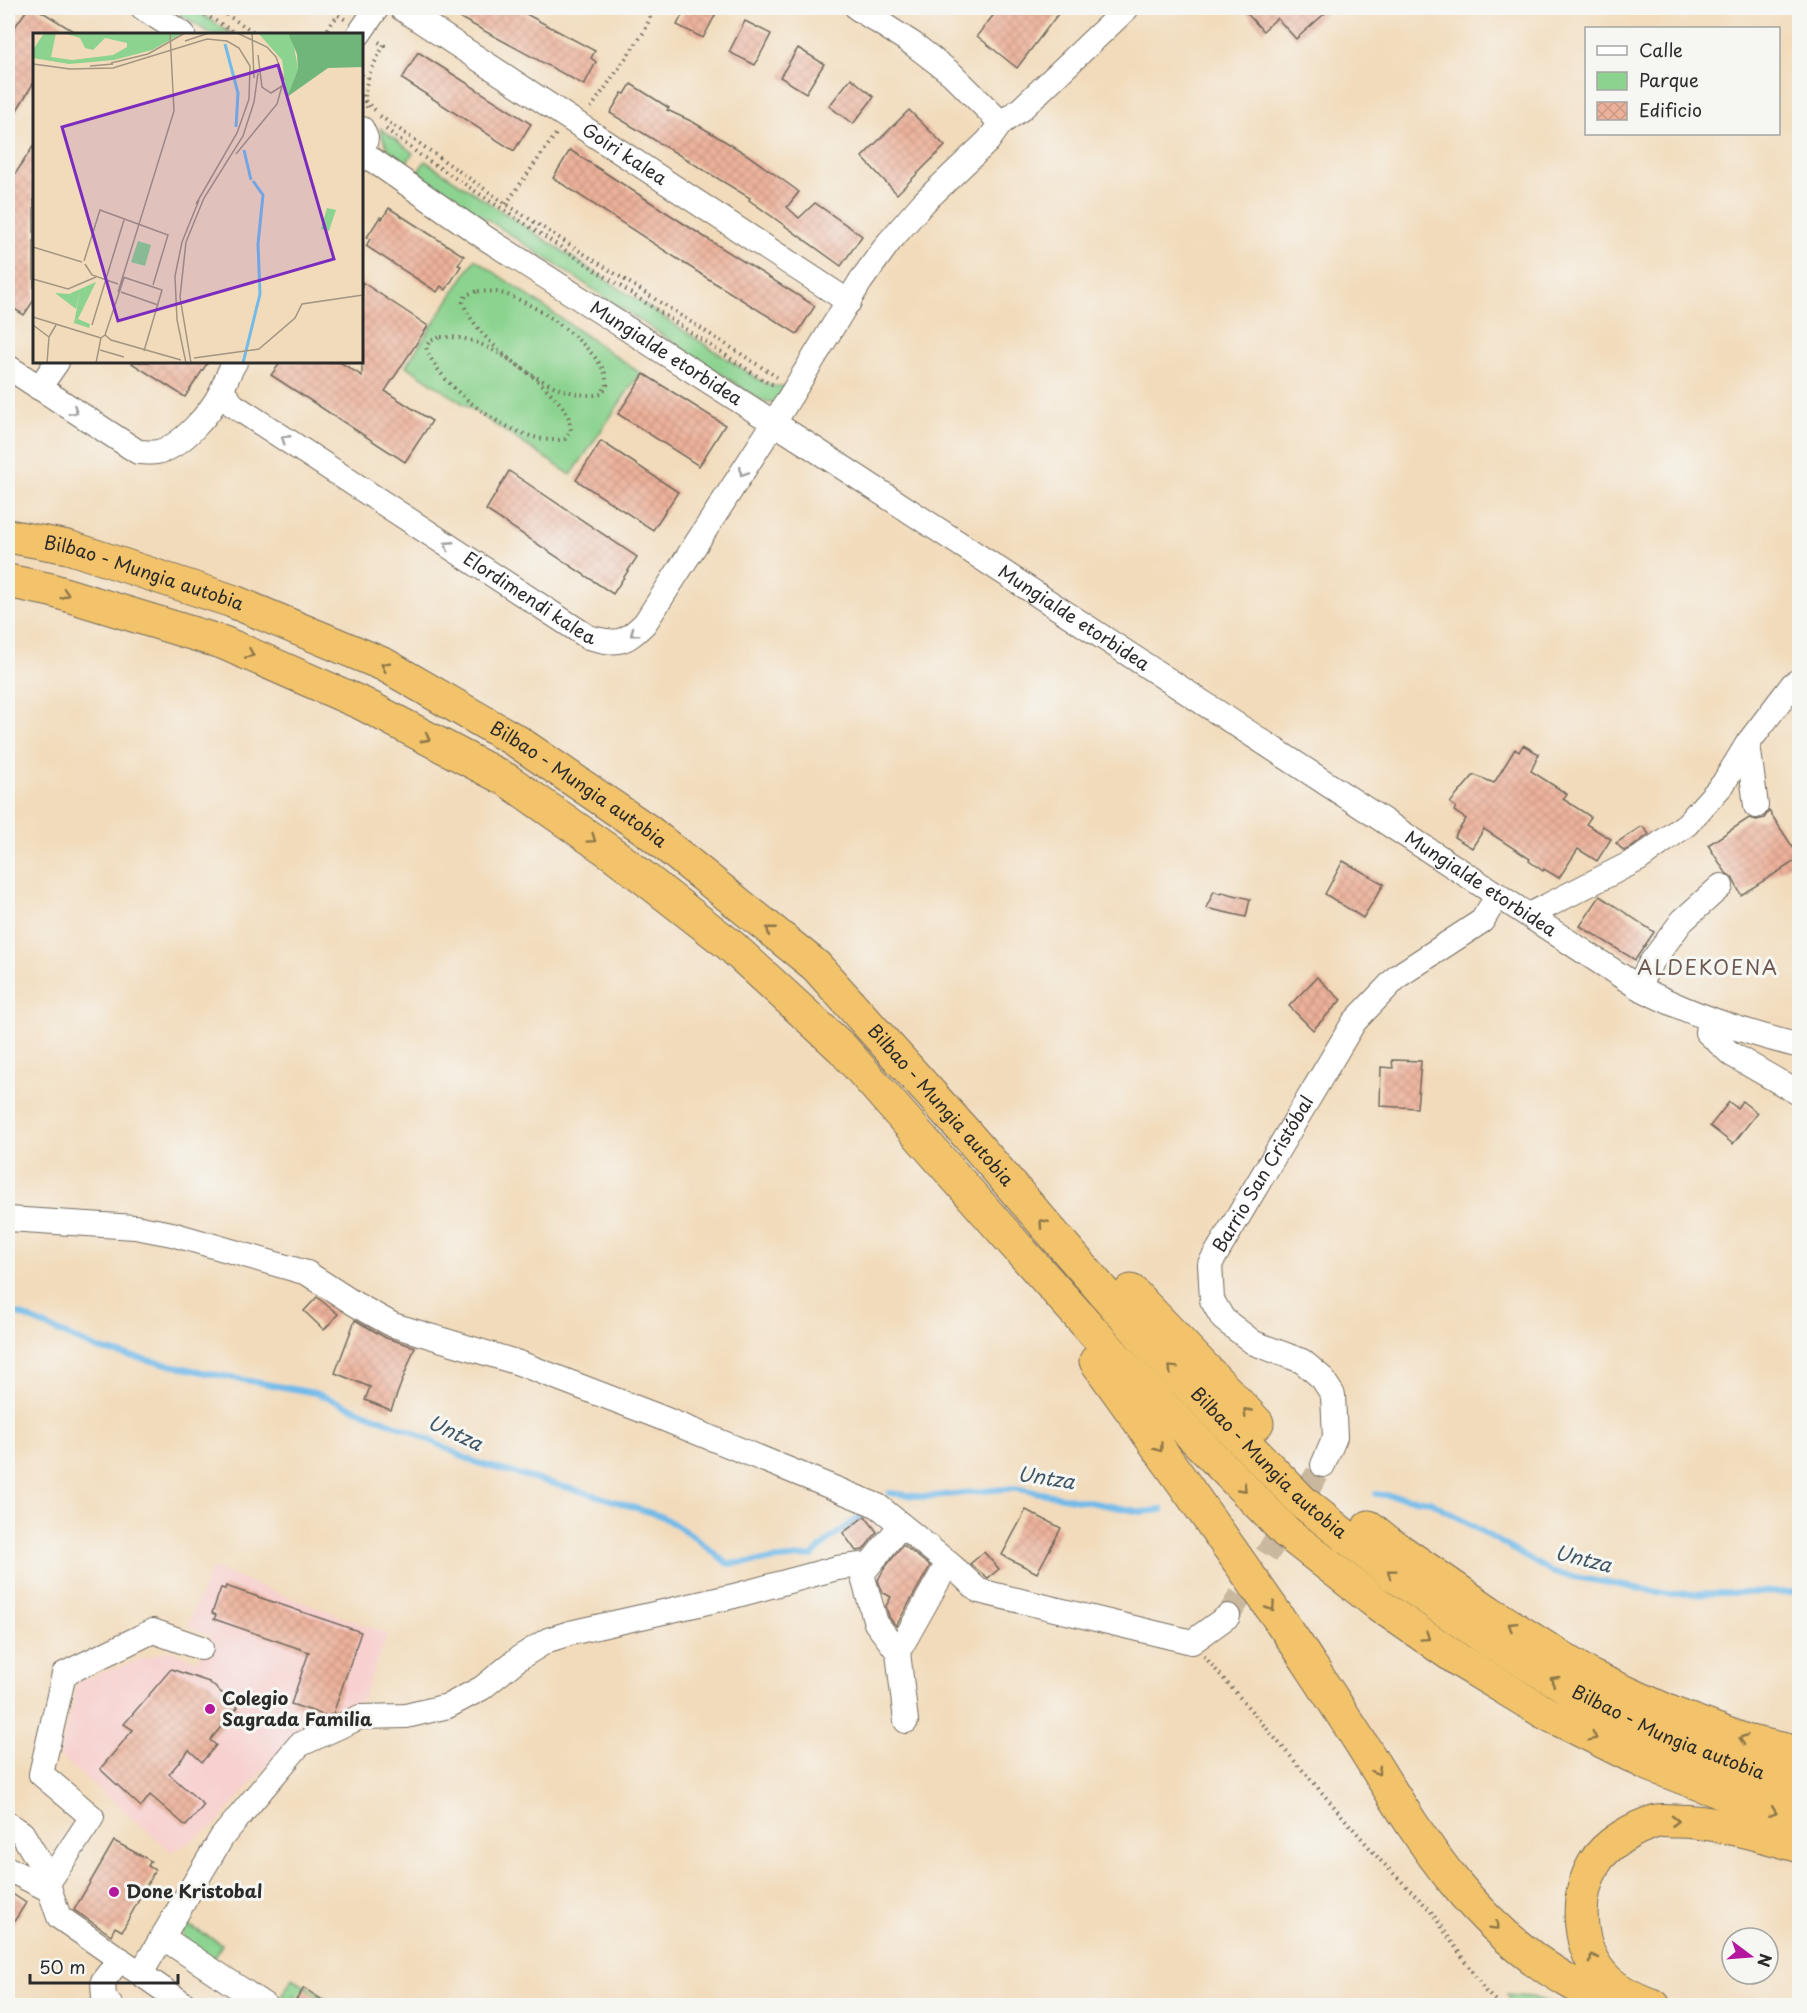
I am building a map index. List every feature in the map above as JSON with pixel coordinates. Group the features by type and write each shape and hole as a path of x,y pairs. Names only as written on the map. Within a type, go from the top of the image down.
{"highway":[{"name":"Bilbao - Mungia autobia","path":"8,536 68,547 232,601 386,665 518,742 648,831 816,966 963,1130 1152,1348 1304,1503 1394,1575 1488,1640 1572,1690 1662,1736 1800,1788"},
{"name":"Bilbao - Mungia autobia","path":"8,581 51,590 224,643 363,704 507,780 616,856 730,945 842,1048 1124,1366 1286,1532 1379,1605 1463,1663 1544,1712 1648,1764 1800,1823"},
{"path":"816,966 934,1065 1142,1304 1321,1488 1389,1543 1489,1612 1590,1676 1676,1715 1746,1741 1800,1753"},
{"path":"1002,1230 1225,1539 1328,1692 1398,1805 1450,1878 1477,1909 1511,1942 1548,1970 1616,2006"},
{"path":"1654,2006 1634,1999 1606,1979 1590,1956 1582,1930 1582,1906 1586,1883 1595,1862 1619,1838 1658,1821 1693,1821 1800,1846"}],"street":[{"path":"143,8 181,33"},
{"path":"360,32 377,8"},
{"name":"Goiri kalea","path":"400,8 849,302"},
{"path":"857,8 913,44 952,74 1001,123"},
{"name":"Elordimendi kalea","path":"222,391 233,405 588,637 607,642 619,642 631,637 645,624 889,242 924,202 988,141 1001,123 1021,109 1127,8"},
{"name":"Mungialde etorbidea","path":"363,152 372,123"},
{"name":"Mungialde etorbidea","path":"363,157 1638,987 1671,1005 1709,1019 1800,1046"},
{"path":"39,388 56,363"},
{"path":"8,367 138,452 158,452 192,432 222,391 234,363"},
{"path":"1529,915 1639,859 1687,824 1723,784 1748,743 1793,684 1800,680"},
{"path":"1748,743 1756,806"},
{"path":"1638,987 1650,964 1682,921 1721,886"},
{"name":"Barrio San Cristóbal","path":"1323,1465 1335,1437 1333,1395 1322,1378 1302,1361 1254,1343 1223,1319 1212,1300 1210,1264 1354,1022 1398,976 1482,921 1498,895"},
{"path":"1709,1019 1707,1032 1731,1054 1800,1094"},
{"path":"8,1219 135,1227 172,1234 307,1273 393,1325 519,1363 657,1416 878,1506 979,1591 1192,1642 1228,1616"},
{"path":"900,1525 862,1574 876,1623 898,1652 906,1721"},
{"path":"898,1652 948,1563"},
{"path":"141,1973 222,1837 299,1745 360,1716 406,1716 448,1706 482,1688 519,1658 548,1640 570,1633 734,1596 837,1568 869,1564"},
{"path":"49,1887 92,1817 40,1774 64,1674 153,1631 201,1648"},
{"path":"8,1824 22,1833 41,1864 59,1917 187,2006"},
{"path":"8,1869 49,1887"},
{"path":"162,1937 266,2006"},
{"path":"111,2006 104,1998 103,1981 120,1959"}],"path":[{"path":"195,8 235,33"},
{"path":"216,8 255,33"},
{"path":"506,204 644,32 654,8"},
{"path":"325,33 338,15 360,32"},
{"path":"363,34 384,45 368,73 365,85 366,101 382,117 506,204 772,375 781,378"},
{"path":"363,98 372,123 768,383 776,386 782,385"},
{"path":"523,368 492,350 462,338 441,337 430,341 426,347 430,358 461,396 514,429 555,441 565,439 571,430 569,418 555,397 523,368 498,351 466,313 463,302 466,296 478,291 498,292 528,304 560,323 591,352 605,372 607,385 601,394 591,396 550,384 523,368"},
{"path":"1192,1642 1381,1861 1430,1910 1486,1992 1501,2006"}],"shaded area":[{"name":"Colegio Sagrada Familia","path":"212,1568 387,1634 362,1700 337,1719 290,1738 215,1826 172,1852 59,1755 78,1681 169,1650 198,1661 210,1636 187,1626"}],"green space":[{"path":"170,8 192,8 231,33 209,33"},
{"path":"380,128 413,153 406,163 388,149"},
{"path":"425,161 764,383 779,387 788,385 775,401 768,402 759,399 417,173"},
{"path":"475,259 640,373 571,475 406,366"},
{"path":"186,1924 222,1944 212,1964 187,1946 182,1931"},
{"path":"293,1978 336,2005 275,2006"},
{"path":"1507,1995 1532,1997 1557,2005 1508,2005 1510,2002"}],"building":[{"path":"28,8 36,8 76,33 33,33 33,84 8,125 8,37"},
{"path":"442,8 515,8 595,51 591,58 596,62 584,85"},
{"path":"686,8 719,8 703,38 677,25"},
{"path":"999,8 1049,8 1058,14 1017,68 977,36"},
{"path":"1242,8 1331,8 1296,39 1277,18 1263,31"},
{"path":"745,21 771,34 755,65 729,52"},
{"path":"798,48 824,64 806,93 780,77"},
{"path":"418,52 531,124 514,151 402,79"},
{"path":"851,78 874,97 853,124 829,106"},
{"path":"631,84 669,108 667,110 693,122 746,154 794,188 799,192 787,207 799,218 815,203 862,236 841,266 749,200 750,198 610,113 622,93 625,94"},
{"path":"909,110 945,146 897,194 862,157"},
{"path":"33,147 33,302 24,315 8,305 8,185"},
{"path":"570,150 815,306 797,334 553,178"},
{"path":"389,208 464,256 458,265 461,266 446,290 441,286 437,292 366,246 370,239 367,237"},
{"path":"363,283 428,326 385,391 432,421 405,462 271,375 280,363 342,363 362,376"},
{"path":"132,363 207,363 185,397"},
{"path":"644,374 725,425 699,466 618,414"},
{"path":"601,441 678,492 653,530 576,480"},
{"path":"509,471 637,557 613,594 486,510"},
{"path":"1523,745 1539,754 1531,771 1567,794 1563,799 1591,817 1586,824 1611,839 1597,861 1578,849 1559,878 1544,869 1543,871 1529,861 1530,859 1484,829 1472,848 1454,837 1466,819 1454,811 1456,807 1450,803 1474,775 1494,783 1515,749 1519,752"},
{"path":"1769,811 1800,858 1741,895 1732,877 1726,873 1708,845 1749,818 1757,820 1764,818"},
{"path":"1642,826 1649,834 1632,847 1624,851 1616,843"},
{"path":"1343,861 1384,884 1363,918 1325,894"},
{"path":"1214,891 1250,899 1246,917 1206,908"},
{"path":"1600,896 1654,932 1635,960 1580,926"},
{"path":"1317,977 1341,1000 1313,1030 1289,1006"},
{"path":"1392,1060 1421,1061 1417,1108 1380,1106 1381,1067 1393,1068"},
{"path":"1742,1101 1757,1113 1733,1144 1710,1126 1729,1102 1737,1108"},
{"path":"317,1297 338,1314 324,1330 304,1311"},
{"path":"355,1320 386,1338 415,1347 391,1410 365,1400 370,1387 335,1373"},
{"path":"1026,1510 1061,1528 1037,1573 1002,1555"},
{"path":"865,1516 877,1532 863,1550 856,1551 843,1533"},
{"path":"903,1545 930,1566 896,1626 889,1617 886,1606 891,1597 882,1592 878,1580"},
{"path":"984,1552 999,1569 988,1578 970,1564"},
{"path":"226,1586 361,1632 333,1714 327,1716 291,1704 309,1652 214,1619 216,1615 212,1613 221,1588 225,1589"},
{"path":"171,1669 209,1682 238,1707 210,1740 216,1745 202,1762 189,1750 169,1774 204,1805 186,1826 150,1795 141,1807 100,1769 133,1730 124,1724"},
{"name":"Done Kristobal","path":"114,1841 151,1861 148,1866 155,1870 122,1931 115,1927 111,1935 74,1910"},
{"path":"8,1891 26,1903 8,1931"},
{"path":"304,1988 331,2006 292,2006"}],"waterway":[{"name":"Untza","path":"8,1312 19,1314 98,1349 202,1372 315,1393 411,1431 474,1462 661,1516 693,1536 728,1564 812,1556 831,1538 869,1511"},
{"name":"Untza","path":"889,1493 924,1497 1014,1488 1142,1512 1162,1510"},
{"name":"Untza","path":"1376,1494 1430,1501 1553,1573 1669,1594 1800,1592"}],"tunnel":[{"path":"1228,1616 1323,1465"}],"place":[{"name":"Colegio Sagrada Familia","path":"210,1709"},
{"name":"Done Kristobal","path":"114,1892"}],"district":[{"name":"ALDEKOENA","path":"1708,968"}]}
